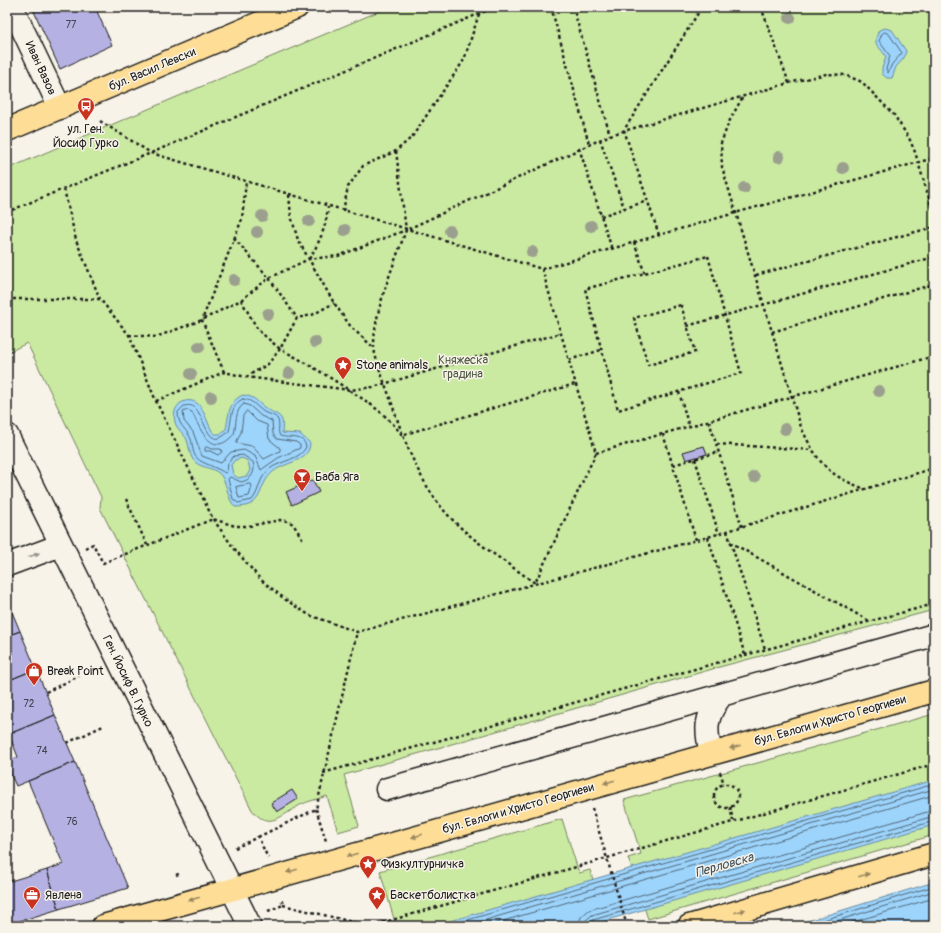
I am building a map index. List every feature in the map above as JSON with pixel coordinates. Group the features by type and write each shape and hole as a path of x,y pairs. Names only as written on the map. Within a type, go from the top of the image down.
{"main road":[{"name":"бул. Васил Левски","path":"7,130 60,108 271,12 297,7"},
{"name":"бул. Евлоги и Христо Георгиеви","path":"103,926 235,897 586,788 715,761 934,691"},
{"path":"689,926 934,854"}],"street":[{"name":"Иван Вазов","path":"12,7 60,108"},
{"name":"Ген. Йосиф В. Гурко","path":"7,436 250,926"},
{"path":"7,564 61,545"},
{"path":"387,789 934,635"},
{"path":"715,761 707,734 708,719 721,696"}],"path":[{"path":"7,212 151,153 496,7"},
{"path":"551,7 589,144"},
{"path":"573,7 610,135"},
{"path":"624,130 702,7"},
{"path":"761,7 789,83"},
{"path":"343,211 348,187 363,166 396,151 412,137 464,60 479,14"},
{"path":"129,335 156,337 202,320 241,300 269,278 309,259 338,256 406,230 579,148 610,135 743,98 789,83 826,74 845,75 862,82 894,115 909,138 919,162 934,215"},
{"path":"743,98 729,122 721,143 722,167 801,427 812,450 831,473 865,489"},
{"path":"100,121 151,153 542,270 658,235 934,158"},
{"path":"624,130 658,235"},
{"path":"600,139 624,208"},
{"path":"579,148 612,249"},
{"path":"396,151 406,230 378,319 374,348 402,435 412,458 428,485 459,526 480,544 535,583"},
{"path":"224,372 202,320 242,219 246,182"},
{"path":"64,189 76,240 100,299 129,335 156,401 213,519 248,566 261,580 286,600 309,615 357,632 719,534 934,468"},
{"path":"289,195 291,216 298,240 334,304 351,327 374,348"},
{"path":"601,216 647,201"},
{"path":"309,259 320,244 327,222 328,207"},
{"path":"756,275 934,227"},
{"path":"234,238 269,278 297,318"},
{"path":"634,242 645,274"},
{"path":"708,256 741,373 618,410 585,289 645,274 708,256"},
{"path":"687,326 934,257"},
{"path":"535,583 596,453 542,270"},
{"path":"772,332 934,284"},
{"path":"7,300 100,299"},
{"path":"241,300 258,330 280,349 332,377 375,406 389,418 402,435"},
{"path":"246,377 268,364 280,349 297,318 312,315 334,304"},
{"path":"681,305 687,326 695,352 648,365 634,318 681,305"},
{"path":"156,401 224,372 246,377 350,390 386,385 561,333"},
{"path":"568,360 601,350"},
{"path":"596,453 934,356"},
{"path":"402,435 575,384"},
{"path":"679,392 689,427"},
{"path":"709,421 742,527"},
{"path":"663,434 696,540"},
{"path":"717,444 812,450"},
{"path":"673,465 719,452"},
{"path":"695,459 719,534"},
{"path":"126,498 147,545"},
{"path":"86,548 93,544 103,563 213,519 228,525 242,526 280,520 288,521 293,524 304,541"},
{"path":"727,531 765,649"},
{"path":"708,537 745,655"},
{"path":"730,542 871,622"},
{"path":"323,773 765,649 934,604"},
{"path":"327,843 316,809 323,773 357,632"},
{"path":"46,692 79,676"},
{"path":"67,743 103,726"},
{"path":"715,761 724,784"},
{"path":"268,911 283,905 370,926 934,764"},
{"path":"724,784 732,785 737,791 737,800 730,807 721,807 714,798 715,791 724,784"},
{"path":"586,788 627,926"},
{"path":"730,807 733,821"},
{"path":"234,848 316,809"},
{"path":"258,837 270,860"},
{"path":"176,875 180,873"},
{"path":"280,894 283,905"}],"green space":[{"name":"Княжеска градина","path":"389,7 934,7 934,610 723,666 344,775 359,826 338,832 327,796 300,805 276,819 264,819 252,810 100,508 101,497 27,343 7,353 7,169"},
{"path":"934,714 934,835 648,919 628,858 641,854 624,800"},
{"path":"562,819 579,873 590,870 607,926 396,926 380,871"}],"water":[{"path":"885,28 892,30 906,51 904,58 896,67 892,78 887,78 882,74 882,68 886,57 876,43 879,30"},
{"path":"243,395 254,399 282,419 282,433 300,434 310,443 306,454 274,471 268,477 256,500 245,506 235,507 230,500 222,477 216,471 202,466 193,460 187,440 176,425 174,415 178,405 182,402 196,402 202,409 212,431 215,434 220,434 226,429 230,409 234,401","holes":["242,458 248,461 250,470 247,476 238,478 233,474 231,465 235,460"]},
{"name":"Перловска","path":"934,780 934,825 587,926 433,926"},
{"path":"934,882 934,926 791,926"}],"building":[{"path":"32,7 95,7 112,45 60,69"},
{"path":"704,446 707,454 686,460 683,452"},
{"name":"Баба Яга","path":"313,480 319,492 292,505 286,492"},
{"path":"7,600 20,631 7,636"},
{"path":"20,631 36,669 7,681 7,636"},
{"path":"36,669 55,715 9,734 7,731 7,681"},
{"path":"55,715 75,762 16,786 7,766 7,761 18,757 9,734"},
{"path":"75,762 128,888 59,909 47,870 63,864 28,781"},
{"path":"292,790 298,799 277,812 271,803"},
{"path":"47,870 59,909 7,925 7,882"}],"place":[{"name":"ул. Ген. Йосиф Гурко","path":"86,121"},
{"name":"Stone animals","path":"343,380"},
{"name":"Баба Яга","path":"302,492"},
{"name":"Break Point","path":"34,686"},
{"name":"Физкултурничка","path":"368,879"},
{"name":"Явлена","path":"32,910"},
{"name":"Баскетболистка","path":"377,910"}]}
